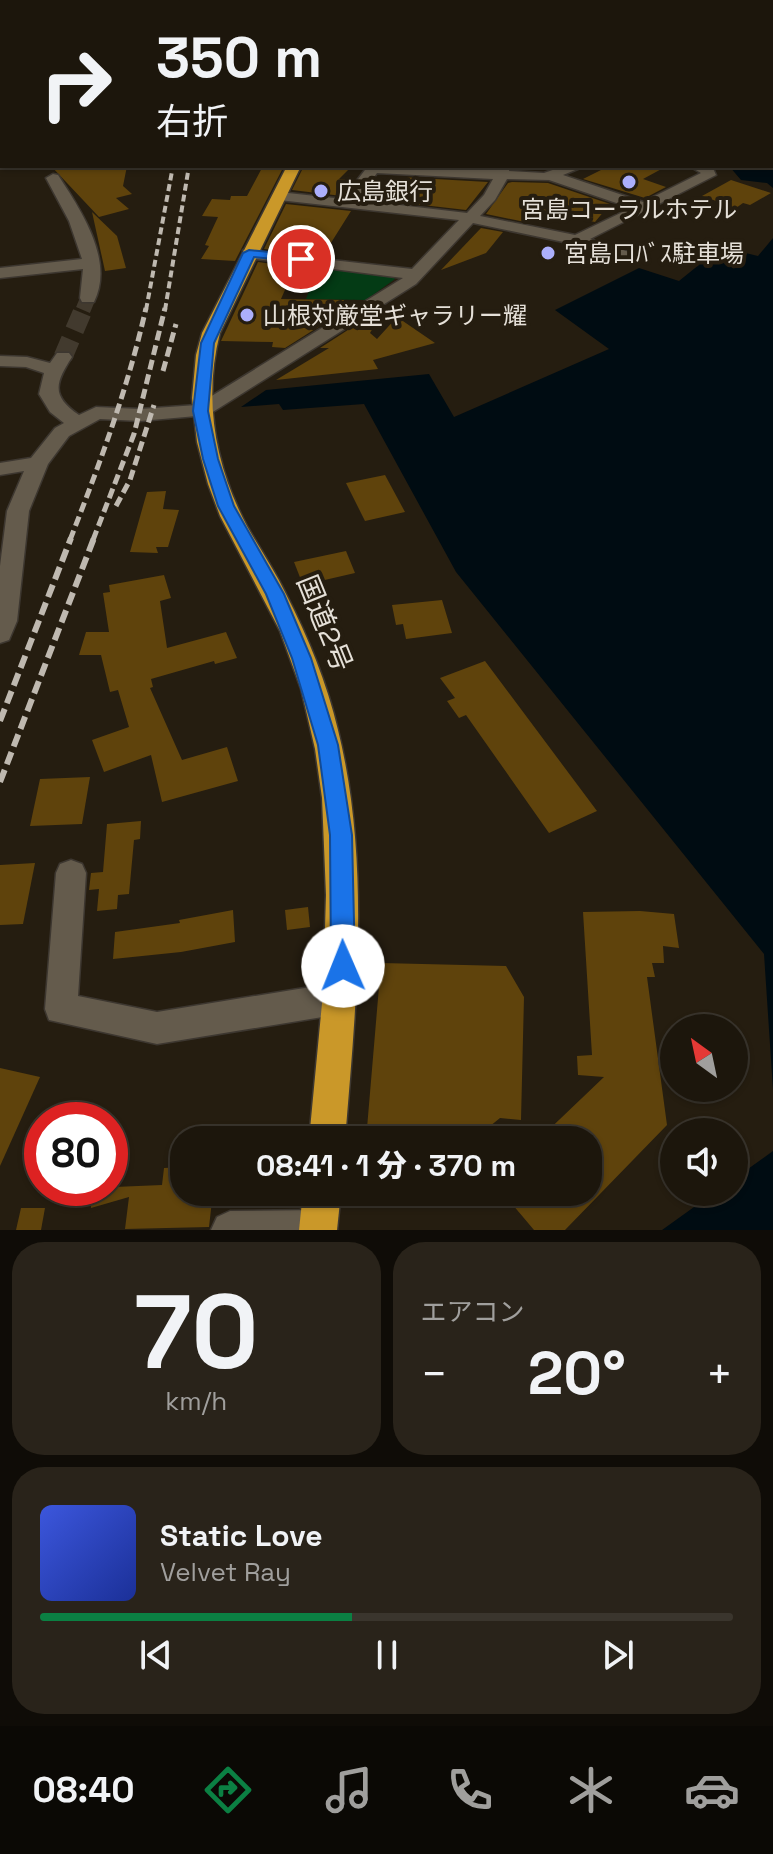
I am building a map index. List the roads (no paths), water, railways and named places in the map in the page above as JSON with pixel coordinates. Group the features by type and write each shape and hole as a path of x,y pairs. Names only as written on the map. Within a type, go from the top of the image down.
{"highway":[{"name":"国道2号","path":"293,168 249,253 208,343 201,411 210,459 226,506 275,594 302,658 328,745 341,835 341,998 328,1126"}],"street":[{"path":"551,176 573,168"},
{"path":"577,240 709,175 703,168"},
{"path":"347,204 373,169 502,170 551,176 643,207"},
{"path":"0,634 5,621 18,511 38,463 54,440 76,422 96,413 140,415 201,411 372,307 417,275 496,188 502,170"},
{"path":"53,178 87,240 90,263 88,298"},
{"path":"279,196 471,218 577,240 626,256"},
{"path":"249,253 417,275"},
{"path":"0,273 90,263"},
{"path":"0,361 58,364 47,385 49,399 59,411 76,422"},
{"path":"0,469 38,463"},
{"path":"71,873 61,1009 157,1028 341,998"},
{"path":"230,1230 319,1217"}],"tunnel":[{"path":"83,310 88,298"},
{"path":"63,357 84,308"}],"railway":[{"path":"146,310 173,168"},
{"path":"165,310 189,168"},
{"path":"70,540 112,425 146,308"},
{"path":"93,540 134,434 165,308"},
{"path":"163,371 176,324"},
{"path":"116,506 130,480 154,405"},
{"path":"0,721 71,538"},
{"path":"0,782 94,538"}],"place":[{"name":"宮島コーラルホテル","path":"629,182"},
{"name":"広島銀行","path":"321,191"},
{"name":"宮島口ﾊﾞｽ駐車場","path":"548,253"},
{"name":"山根対厳堂ギャラリー耀","path":"247,315"}]}
